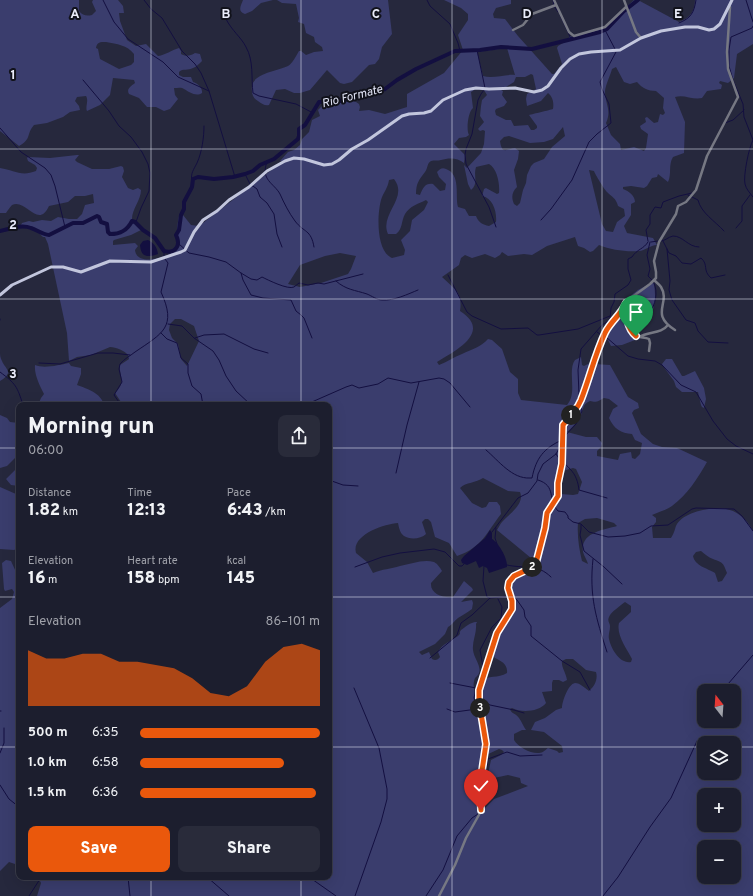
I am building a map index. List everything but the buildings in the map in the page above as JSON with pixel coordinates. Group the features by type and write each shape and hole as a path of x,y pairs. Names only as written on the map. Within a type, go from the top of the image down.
{"main road":[{"path":"0,295 12,285 51,267 63,267 81,272 110,261 151,262 181,252 185,250 194,232 203,220 217,211 229,200 250,187 262,175 285,161 294,158 304,159 324,165 332,164 402,116 409,114 424,114 431,111 443,100 464,90 476,88 515,88 534,92 542,90 548,86 561,68 570,59 579,54 620,50 641,38 661,31 685,27 698,27 709,30 714,29 720,24 732,0"}],"street":[{"path":"554,0 569,32 574,36 605,27 626,7"},
{"path":"624,0 636,32 641,38"},
{"path":"513,30 523,25 532,14 557,5"},
{"path":"439,896 455,866 466,838 480,813 480,784 486,744 479,701 479,690 497,633 512,609 512,601 508,588 509,582 514,576 531,568 536,563 545,528 547,513 558,496 558,483 562,464 563,425 581,400 595,357 609,326 634,294 656,278 654,261 659,242 676,214 678,206 686,202 696,190 707,156 738,97 728,69 727,52 730,6"},
{"path":"654,280 660,286 662,291 662,316 668,325 675,330"},
{"path":"626,303 627,320 633,334 649,339 649,351"},
{"path":"639,337 650,332 662,331 668,325"}],"shaded area":[{"path":"0,0 79,0 79,11 88,16 92,15 96,11 92,2 93,0 118,0 123,6 124,13 119,13 120,21 127,40 136,46 146,44 158,56 164,55 179,48 181,54 185,56 195,53 200,54 202,61 198,65 194,68 179,72 179,75 183,77 191,77 193,82 201,88 202,93 195,94 182,88 174,88 175,95 178,99 170,109 164,111 156,107 147,107 139,98 129,94 128,92 131,86 135,83 134,80 113,78 110,95 100,105 87,111 86,96 77,97 75,101 80,110 70,112 63,117 47,123 34,125 26,141 19,146 0,131","holes":["106,42 122,45 131,51 134,54 134,62 131,65 119,69 100,59 98,49 96,48 97,45 99,43"]},
{"path":"243,0 273,0 261,3 252,11 245,14 240,10"},
{"path":"277,0 388,0 392,34 382,47 379,59 375,64 369,65 352,82 344,84 340,83 327,70 310,90 294,93 285,89 276,90 269,105 265,105 254,98 252,85 255,80 264,74 288,66 299,51 306,55 323,51 322,47 315,42 314,37 306,33 304,24 298,22 299,18 296,4 282,3"},
{"path":"444,0 511,0 511,4 496,8 493,14 494,18 505,19 518,36 552,74 554,74 562,64 557,48 558,46 568,40 570,36 575,38 606,26 634,0 638,0 679,22 691,14 694,8 695,0 753,0 753,44 737,54 734,78 728,83 720,81 719,83 722,85 721,89 707,91 702,98 682,96 675,97 685,122 684,153 673,157 668,182 658,174 657,177 652,178 644,188 631,186 623,187 623,189 629,192 635,200 635,202 631,204 631,215 624,226 627,233 653,238 657,245 641,251 624,251 599,245 590,252 578,246 575,237 547,246 532,255 524,254 508,256 502,252 495,258 485,254 472,258 465,255 461,258 459,265 442,277 457,291 461,305 460,311 469,319 473,326 472,333 461,347 437,362 439,365 479,346 488,339 492,340 502,349 510,372 518,379 518,393 521,400 567,405 572,394 572,370 575,360 581,357 582,365 584,366 592,362 594,364 610,365 628,397 638,403 639,408 634,410 632,413 641,434 653,444 662,447 677,448 707,462 683,497 665,510 652,515 656,518 656,522 652,527 653,538 671,538 677,524 681,519 695,512 712,509 727,509 733,511 747,522 753,531 753,896 37,896 41,883 40,880 332,880 332,402 121,402 115,393 119,389 122,382 120,365 129,359 128,355 125,352 110,347 91,355 77,357 69,361 67,333 48,244 45,237 37,231 21,225 22,223 29,221 51,221 58,217 77,219 82,214 85,205 94,203 93,194 75,196 68,202 49,206 45,213 41,215 17,204 12,205 6,213 0,213 0,168 22,173 31,173 36,171 37,168 28,161 28,157 50,158 77,155 79,155 75,160 77,162 92,169 123,167 124,171 122,177 128,188 133,190 138,188 141,190 132,219 143,229 131,235 114,240 113,245 135,243 138,246 135,250 137,256 142,259 156,259 171,254 179,247 180,243 177,232 179,216 183,215 191,225 199,226 283,161 280,161 288,152 294,150 300,145 302,139 309,132 312,120 320,116 318,110 322,106 331,102 342,103 353,100 359,104 359,111 369,110 385,114 407,107 407,94 444,73 463,50 458,35 468,20 468,14 461,8","holes":["507,48 515,75 495,77 483,76 477,52","616,67 624,82 630,84 637,82 645,89 656,91 664,98 663,108 665,113 663,115 660,114 658,122 654,123 647,117 645,118 646,122 640,126 641,129 648,134 646,148 644,151 634,147 621,150 620,144 611,135 606,123 608,111 605,91 612,69","531,74 533,75 536,89 527,94 527,106 541,101 548,93 553,102 553,109 529,115 537,126 534,130 531,130 528,125 514,126 511,120 506,120 496,115 495,111 496,109 504,106 507,102 502,95 503,91 501,90 514,82 516,77 525,77","476,89 484,90 487,95 482,100 480,116 484,122 478,129 480,131 485,131 484,144 481,153 467,168 464,165 468,184 471,190 475,185 476,167 489,164 496,173 499,193 497,194 486,188 484,189 482,196 486,197 492,202 496,214 496,222 489,226 481,223 476,216 469,216 465,209 458,207 456,180 451,172 446,169 443,168 437,172 439,177 446,184 445,190 440,191 433,184 428,184 422,190 420,195 416,194 418,182 431,161 452,158 464,163 465,155 454,144 459,138 469,135 468,121 473,108 471,92","563,127 565,136 552,147 544,159 534,163 531,166 527,175 520,203 517,206 514,204 512,197 517,187 514,170 519,151 515,148 503,150 500,141 504,137 509,136 530,143 544,142 553,139","589,170 594,171 600,182 615,199 618,206 624,209 625,216 617,222 613,232 606,231 602,224","394,179 398,186 398,193 387,220 386,227 388,234 396,234 398,232 405,214 409,209 426,200 428,202 424,210 412,220 410,231 401,240 405,250 404,255 392,258 383,248 380,241 379,232 380,207 382,197 389,180","340,253 356,256 348,274 321,283 300,287 288,284 300,265 325,256","175,319 181,319 194,326 199,341 187,366 181,359 178,344 172,338 169,330 170,324","604,398 609,399 618,406 613,409 609,418 613,425 624,433 632,434 635,440 642,443 640,454 635,459 632,458 631,452 620,454 618,460 597,456 597,451 601,447 602,443 597,437 586,437 567,432 580,417 585,404 590,401 594,402","573,468 576,469 582,482 578,494 561,494 560,479 563,471","483,478 508,491 520,492 521,496 518,505 501,523 497,530 534,560 534,563 530,568 506,582 511,598 511,611 497,630 492,653 495,658 505,665 507,673 504,675 487,678 481,682 480,694 485,724 484,727 478,722 479,716 474,685 475,678 479,672 473,650 477,622 473,622 461,630 458,636 442,647 438,652 440,657 437,659 432,659 429,652 422,655 419,652 435,644 445,634 448,627 472,609 472,600 461,602 473,590 472,588 464,581 453,597 441,596 435,593 431,587 431,583 442,571 434,562 417,562 373,573 367,562 356,553 358,541 363,536 377,528 392,524 398,523 399,529 406,537 421,537 426,534 422,522 425,519 428,519 431,522 435,537 449,543 457,556 473,548 483,539 501,514 500,506 497,502 489,502 486,507 482,508 472,503 460,488","597,518 614,523 617,526 594,533 585,540 583,552 588,564 582,561 579,547 578,523 585,519","701,551 710,558 722,563 727,573 722,581 718,582 715,573 696,562 693,556 696,552","625,602 631,606 631,612 619,623 618,628 622,642 632,659 631,662 627,662 623,661 617,655 610,643 610,626 608,618","566,659 573,659 586,670 596,672 596,682 589,691 579,684 572,684 566,694 562,708 535,722 531,730 544,732 562,746 563,752 559,753 548,748 540,753 529,751 518,745 514,740 514,734 522,730 526,730 518,716 511,712 510,709 530,711 543,706 546,703 542,692 552,691 553,680 563,682 567,680 562,661","499,749 504,752 491,760 488,774 489,777 494,778 508,775 520,778 521,783 528,786 494,799 482,811 479,797 479,784 484,756"]},
{"path":"148,240 155,246 158,254 145,256 143,254 140,245 143,241"},
{"path":"653,282 655,299 650,316 641,320 635,317 631,322 636,337 635,340 622,345 611,346 606,336 607,327 620,314 629,297"},
{"path":"0,352 1,359 8,373 5,378 0,381"},
{"path":"666,359 672,359 682,376 695,371 704,388 706,399 704,408 701,405 698,392 682,392 676,387 674,381 662,364"},
{"path":"69,363 71,366 81,368 81,374 77,385 97,394 102,402 39,402 44,394 36,376 35,365 47,367"},
{"path":"0,415 7,418 10,422 16,423 16,458 7,466 0,468"},
{"path":"16,469 16,486 11,485 6,479"},
{"path":"0,487 16,494 16,549 0,549"},
{"path":"490,530 492,533 492,539 505,556 507,567 489,573 487,568 483,566 479,568 476,561 467,565 462,563 461,560 464,556 485,538"},
{"path":"6,560 11,561 16,572 16,867 15,864 9,862 0,871 0,608 12,599 14,592 12,589 5,591 4,589 2,563"}],"waterway":[{"path":"103,0 114,22 128,39 163,62 178,77 209,91"},
{"path":"144,0 151,9 162,18 182,51 195,64 201,73 209,91 235,177"},
{"path":"427,0 430,6 450,24 460,51"},
{"path":"553,0 554,6 558,12"},
{"name":"Rio Formate","path":"0,231 23,226 49,235 73,223 83,223 97,216 101,222 107,224 108,232 110,234 123,231 132,221 155,238 164,251 172,251 178,245 176,235 179,230 181,215 184,209 184,202 192,187 193,179 198,177 214,179 233,177 253,171 260,165 274,159 298,139 299,129 305,125 319,102 340,101 385,89 416,69 455,51 501,47 532,49 600,32 607,29 624,11 638,0"},
{"path":"679,23 691,14 696,0"},
{"path":"746,0 753,22"},
{"path":"560,15 571,39"},
{"path":"226,19 249,52 253,93 259,96 296,104 313,113"},
{"path":"753,26 752,28 731,37 729,50 729,66 743,104 744,117 753,140 745,175 746,188 753,197"},
{"path":"605,30 615,49"},
{"path":"477,50 485,88"},
{"path":"541,220 572,180 589,142 611,123 609,104 600,82 616,52"},
{"path":"83,80 109,111 119,126 131,137 142,152 148,164 150,173 149,191 136,222"},
{"path":"484,90 478,100 472,134 465,155 466,164 489,207 496,227"},
{"path":"725,123 733,120 744,110"},
{"path":"192,180 192,174 199,159 204,126"},
{"path":"0,128 21,152 45,168 51,175 65,227"},
{"path":"267,162 265,168 266,177 280,194 298,225 309,234 313,241 314,247"},
{"path":"245,174 250,184 257,189 260,197 267,203 274,214 277,234 282,247"},
{"path":"648,241 646,230 650,224 650,215 655,207 661,208 663,202 692,193"},
{"path":"688,195 698,200 705,213 724,231"},
{"path":"736,228 742,221 742,206 750,195"},
{"path":"661,241 677,236 695,247 699,247"},
{"path":"651,242 658,241"},
{"path":"663,241 669,253 676,256 682,263 691,264 701,258 705,263 708,275 711,278 725,275"},
{"path":"563,438 576,424 582,411 581,406 577,401 579,395 578,370 581,349 602,325 610,320 611,308 614,302 615,294 628,285 631,280 628,269 628,259 648,242"},
{"path":"650,242 647,255 650,269 648,276 652,280"},
{"path":"179,244 189,253 226,262 251,279 257,280 262,277 291,288 299,283 308,285 318,283 324,284 363,274"},
{"path":"667,249 670,281 669,290 672,300 686,320 695,323 698,331 708,342 728,343"},
{"name":"Rio Formate","path":"164,251 164,256"},
{"path":"119,402 114,395 122,382 119,369 120,364 160,334 167,321 168,313 161,292 168,263 165,259"},
{"path":"241,273 251,295 263,298 291,300 296,311 304,318 312,338"},
{"path":"448,275 467,312 472,316 501,329 528,328 539,335 578,329 610,316"},
{"path":"336,281 347,288 380,300 396,298 418,290"},
{"path":"649,313 656,298 654,283"},
{"path":"168,324 182,326 194,338 213,351 236,391 248,402"},
{"path":"597,332 603,336"},
{"path":"161,333 167,339 177,343 181,358 188,364 188,373 192,386 201,394 202,402"},
{"path":"195,338 204,335 224,334 254,349 268,353"},
{"path":"606,337 628,356 655,361 662,365 681,385 696,392 713,421 727,439 736,446 753,454"},
{"path":"39,363 60,364 98,353 130,355"},
{"path":"0,372 15,386 22,402"},
{"path":"312,402 352,385 359,388 378,384 388,378 411,383 439,378 450,383 470,407"},
{"path":"396,473 419,382"},
{"path":"486,450 517,476 532,478 536,465 542,454 550,446 562,440"},
{"path":"492,532 518,498 528,493 537,481 538,474 543,464 556,454 561,445"},
{"path":"556,454 574,474 579,490 607,498"},
{"path":"538,480 550,489 553,502 558,511 565,512 568,518 573,522 581,524 589,532 608,537 625,536 640,533 651,526 668,525 692,509 696,508 734,509 742,516 753,531"},
{"path":"332,481 343,485 358,486"},
{"path":"581,525 580,535 584,551 622,584"},
{"path":"496,528 495,538 497,544"},
{"path":"355,567 382,557 400,553 434,549 445,552 459,566 464,564"},
{"path":"593,559 592,584 594,607 607,652"},
{"path":"507,565 535,568 551,577"},
{"path":"484,566 483,581 487,597 490,598"},
{"path":"430,658 453,639 457,635 461,623 490,598 513,596 524,610 525,617 531,626 531,636 562,661 580,672 590,690"},
{"path":"447,709 455,712 477,709 474,698 477,683 483,667 480,650 492,627 501,618 502,607 498,599"},
{"path":"728,684 753,655"},
{"path":"450,683 476,688"},
{"path":"354,688 379,748 387,789 387,799 381,822 355,896"},
{"path":"481,700 490,705 524,713"},
{"path":"0,753 4,743 4,728"},
{"path":"603,896 618,877 650,827 671,798 697,741"},
{"path":"481,812 484,808 482,795 488,759 507,752 520,756 542,755"},
{"path":"0,785 9,799 16,805"},
{"path":"426,896 443,870 457,836 472,818 478,814"},
{"path":"29,896 39,880"},
{"path":"128,880 130,896"},
{"path":"210,880 229,896"},
{"path":"313,880 336,896"}],"route":[{"path":"481,810 479,793 486,744 478,695 481,681 497,633 512,609 512,601 508,585 510,579 525,572 536,563 548,510 559,494 558,483 562,464 563,425 581,400 595,357 605,333 609,326 620,315 626,303 627,320 633,334 636,336"}]}
